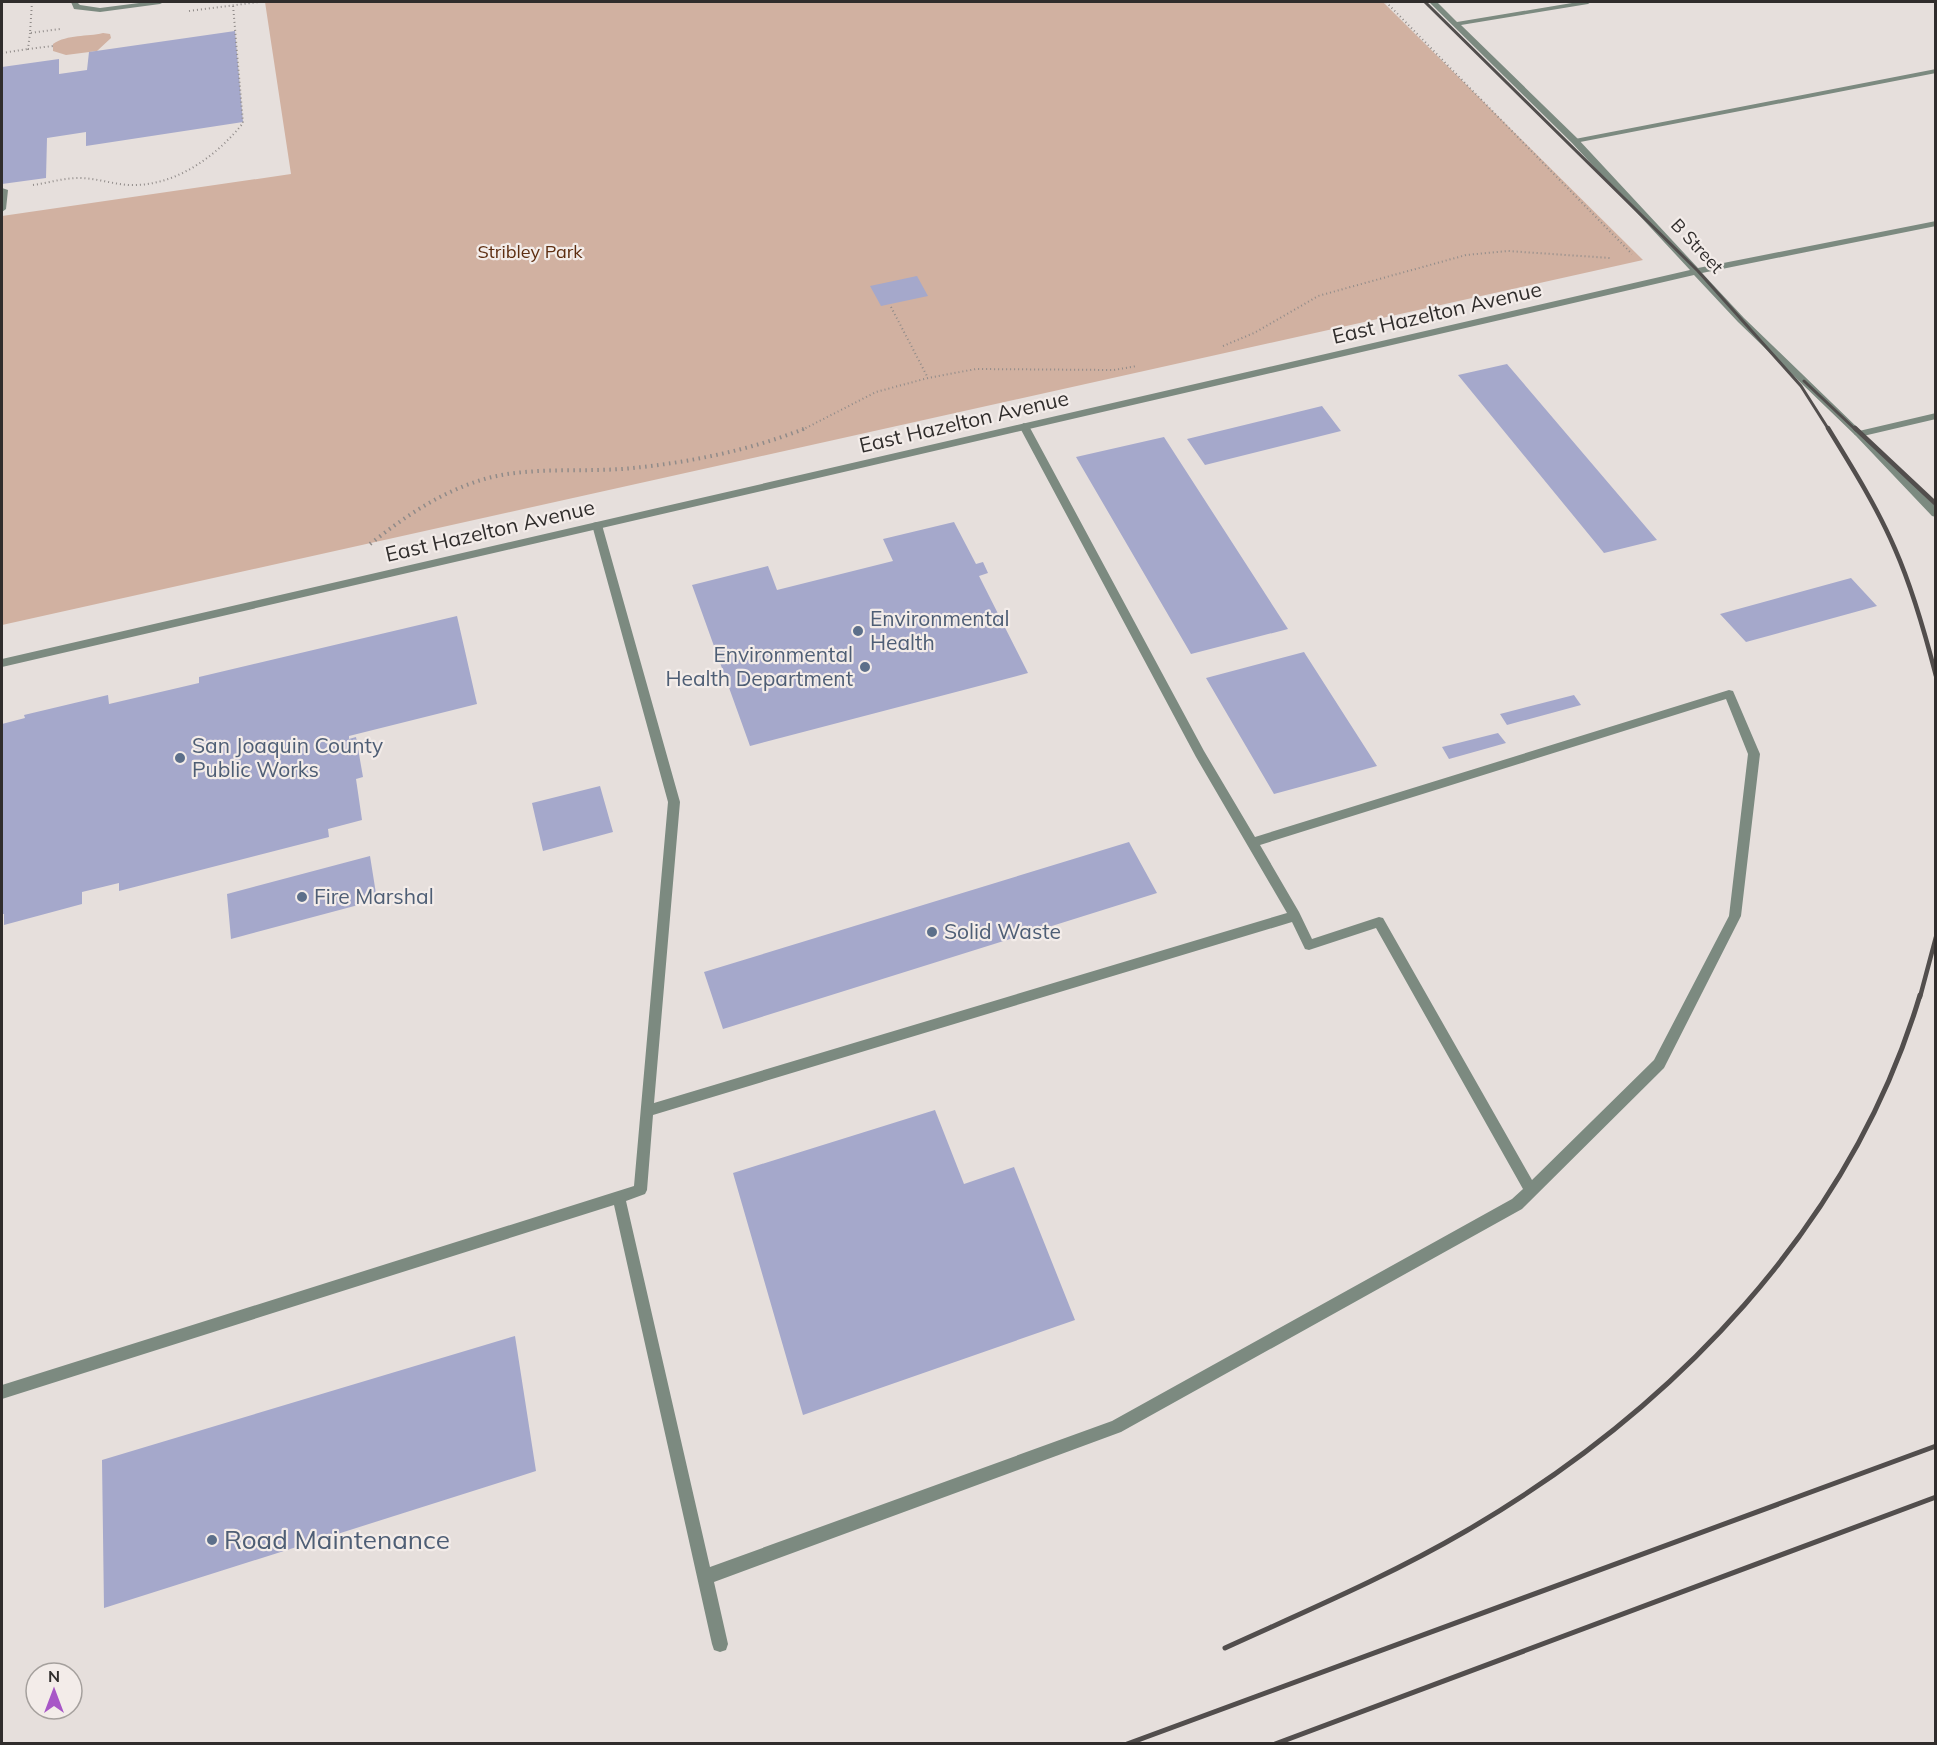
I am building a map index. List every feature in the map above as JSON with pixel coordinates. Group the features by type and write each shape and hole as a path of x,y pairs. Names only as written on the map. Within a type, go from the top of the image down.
{"street":[{"path":"74,2 77,7 91,10 160,2"},
{"name":"B Street","path":"1433,2 1575,141 1742,320 1859,434 1935,514"},
{"path":"1456,24 1588,2"},
{"path":"1575,141 1935,71"},
{"path":"2,208 4,189"},
{"name":"East Hazelton Avenue","path":"2,663 1698,271 1935,223"},
{"path":"1859,434 1935,416"},
{"path":"1024,426 1200,754 1295,916 1309,945 1379,922 1531,1190"},
{"path":"2,1392 640,1190 674,801 597,525"},
{"path":"705,1577 1116,1426 1517,1204 1659,1064 1735,916 1754,754 1729,694 1252,843"},
{"path":"646,1111 1295,916"},
{"path":"619,1198 720,1644"}],"path":[{"path":"1386,2 1632,255 1624,256"},
{"path":"4,189 78,178 134,185 158,181 194,165 220,149 243,123 233,5"},
{"path":"28,49 30,33"},
{"path":"2,53 53,46"},
{"path":"1217,348 1254,333 1318,296 1466,255 1508,251 1616,258"},
{"path":"891,307 928,378"},
{"path":"370,544 415,509 463,486 525,473 633,468 740,450 779,440 876,392 928,378 976,369 1113,370 1143,366"}],"green space":[{"name":"Stribley Park","path":"265,2 1383,2 1643,260 2,625 2,216 291,174"},
{"path":"103,33 110,34 111,38 97,51 66,55 53,51 53,44 59,41"}],"building":[{"path":"235,31 243,122 86,146 86,132 47,138 46,178 2,184 2,67 59,59 59,74 87,70 89,52"},
{"path":"917,276 928,296 881,306 870,286"},
{"path":"1507,364 1657,540 1604,553 1458,375"},
{"path":"1322,406 1341,431 1205,465 1187,439"},
{"path":"1164,437 1288,629 1191,654 1076,457"},
{"name":"Environmental Health","path":"954,522 976,564 983,562 988,573 979,576 1028,673 750,746 692,585 768,566 777,590 893,561 883,539"},
{"path":"1851,578 1877,606 1746,642 1720,614"},
{"name":"San Joaquin County Public Works","path":"457,616 477,704 349,736 349,739 356,737 363,777 356,779 362,820 328,829 329,837 119,891 119,883 82,892 82,904 4,925 4,914 2,914 2,724 25,718 24,715 108,695 109,704 199,683 199,677"},
{"path":"1304,652 1377,766 1274,794 1206,678"},
{"path":"1574,695 1581,705 1507,725 1500,714"},
{"path":"1498,733 1506,743 1449,759 1442,747"},
{"path":"600,786 613,832 543,851 532,803"},
{"name":"Solid Waste","path":"1129,842 1157,893 723,1029 704,972"},
{"name":"Fire Marshal","path":"370,856 377,900 231,939 227,894"},
{"path":"935,1110 964,1184 1014,1167 1075,1320 803,1415 733,1173"},
{"name":"Road Maintenance","path":"515,1336 536,1471 104,1608 102,1460"}],"railway":[{"path":"1425,2 1698,271 1801,386 1829,430"},
{"path":"1804,381 1856,430"},
{"path":"1828,428 1855,472 1895,549 1918,612 1936,676"},
{"path":"1855,428 1936,504"},
{"path":"1920,997 1936,937"},
{"path":"1225,1648 1377,1578 1466,1531 1542,1483 1614,1429 1682,1370 1744,1305 1800,1235 1849,1160 1889,1080 1920,995"},
{"path":"1127,1744 1936,1446"},
{"path":"1275,1744 1936,1497"}],"place":[{"name":"Environmental Health","path":"858,631"},
{"name":"Environmental Health Department","path":"865,667"},
{"name":"San Joaquin County Public Works","path":"180,758"},
{"name":"Fire Marshal","path":"302,897"},
{"name":"Solid Waste","path":"932,932"},
{"name":"Road Maintenance","path":"212,1540"}]}
